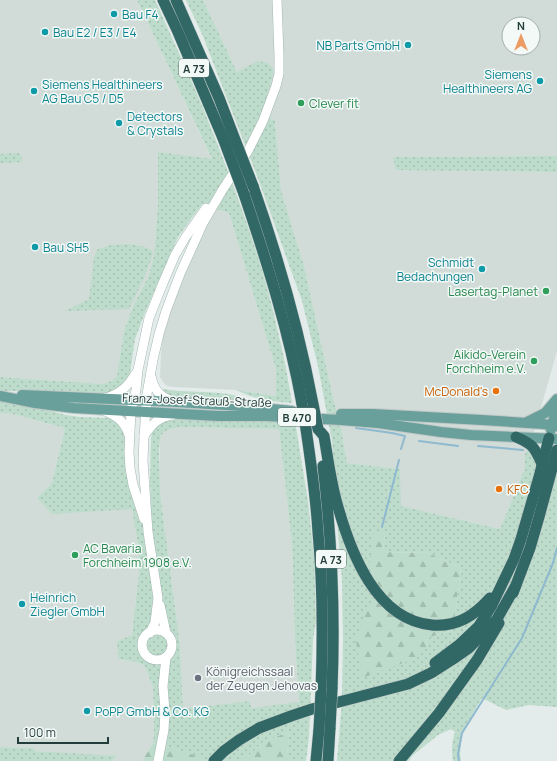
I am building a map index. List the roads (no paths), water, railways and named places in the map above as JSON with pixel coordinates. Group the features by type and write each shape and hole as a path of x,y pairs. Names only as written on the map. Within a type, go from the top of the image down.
{"highway":[{"name":"A 73","path":"162,0 253,186 286,288 301,345 318,429 328,520 332,584 333,658 326,690 324,729 328,761"},
{"name":"A 73","path":"176,0 219,98 227,135 282,317 298,380 315,498 319,548 322,659 326,690"},
{"path":"318,429 324,436 338,506 355,556 366,578 397,613 409,620 424,624 440,625 454,623 469,617 481,608 490,599 506,576"},
{"path":"516,437 527,442 551,463"},
{"path":"399,761 439,713 477,660 504,616 535,532 551,463 553,438"},
{"path":"362,696 403,679 437,662 459,645 479,626 492,605 514,559 557,450"},
{"path":"214,761 224,751 239,740 259,728 291,716 408,684 431,673 469,648 497,619 515,587"},
{"name":"A 73","path":"316,761 324,729"}],"main road":[{"path":"158,761 164,730 164,686 166,657 171,650 172,644 166,633 158,598 148,532 143,461 146,400 159,334 173,291 203,223 248,151 263,122 276,86 279,74 278,0"},
{"path":"148,532 131,473 129,452 131,411 149,318 175,255 202,213 223,189"},
{"path":"102,398 116,394 123,390 138,370"},
{"path":"150,375 152,384 159,394 166,399 178,402"},
{"name":"Franz-Josef-Strauß-Straße","path":"2,397 24,395 146,400 340,414 373,414 554,425"},
{"name":"Franz-Josef-Strauß-Straße","path":"2,397 55,406 102,410 218,416 303,418 378,423 471,435 553,438"},
{"path":"525,423 545,413 557,399"},
{"path":"553,438 557,405"},
{"path":"102,410 118,418 126,428 130,438"},
{"path":"144,437 156,421 164,417 177,414"},
{"path":"416,428 419,422 424,419 431,418"},
{"path":"158,598 155,622 150,633 143,641 142,646 144,652 157,666 164,686"},
{"path":"150,633 158,631 166,633"},
{"path":"150,658 158,660 166,657"}],"waterway":[{"path":"356,428 405,436 401,449"},
{"path":"419,441 458,446"},
{"path":"478,446 523,450"},
{"path":"382,527 399,460"},
{"path":"459,761 458,754 462,733 522,638 553,563 557,548"}],"place":[{"name":"Bau F4","path":"114,14"},
{"name":"Bau E2 / E3 / E4","path":"45,32"},
{"name":"NB Parts GmbH","path":"408,45"},
{"name":"Siemens Healthineers AG","path":"540,81"},
{"name":"Siemens Healthineers AG Bau C5 / D5","path":"34,91"},
{"name":"Clever fit","path":"301,103"},
{"name":"Detectors & Crystals","path":"119,123"},
{"name":"Bau SH5","path":"35,247"},
{"name":"Schmidt Bedachungen","path":"482,269"},
{"name":"Lasertag-Planet","path":"546,291"},
{"name":"Aikido-Verein Forchheim e.V.","path":"534,361"},
{"name":"McDonald's","path":"496,391"},
{"name":"KFC","path":"499,489"},
{"name":"AC Bavaria Forchheim 1908 e.V.","path":"75,555"},
{"name":"Heinrich Ziegler GmbH","path":"22,604"},
{"name":"Königreichssaal der Zeugen Jehovas","path":"198,678"},
{"name":"PoPP GmbH & Co. KG","path":"87,711"}]}
